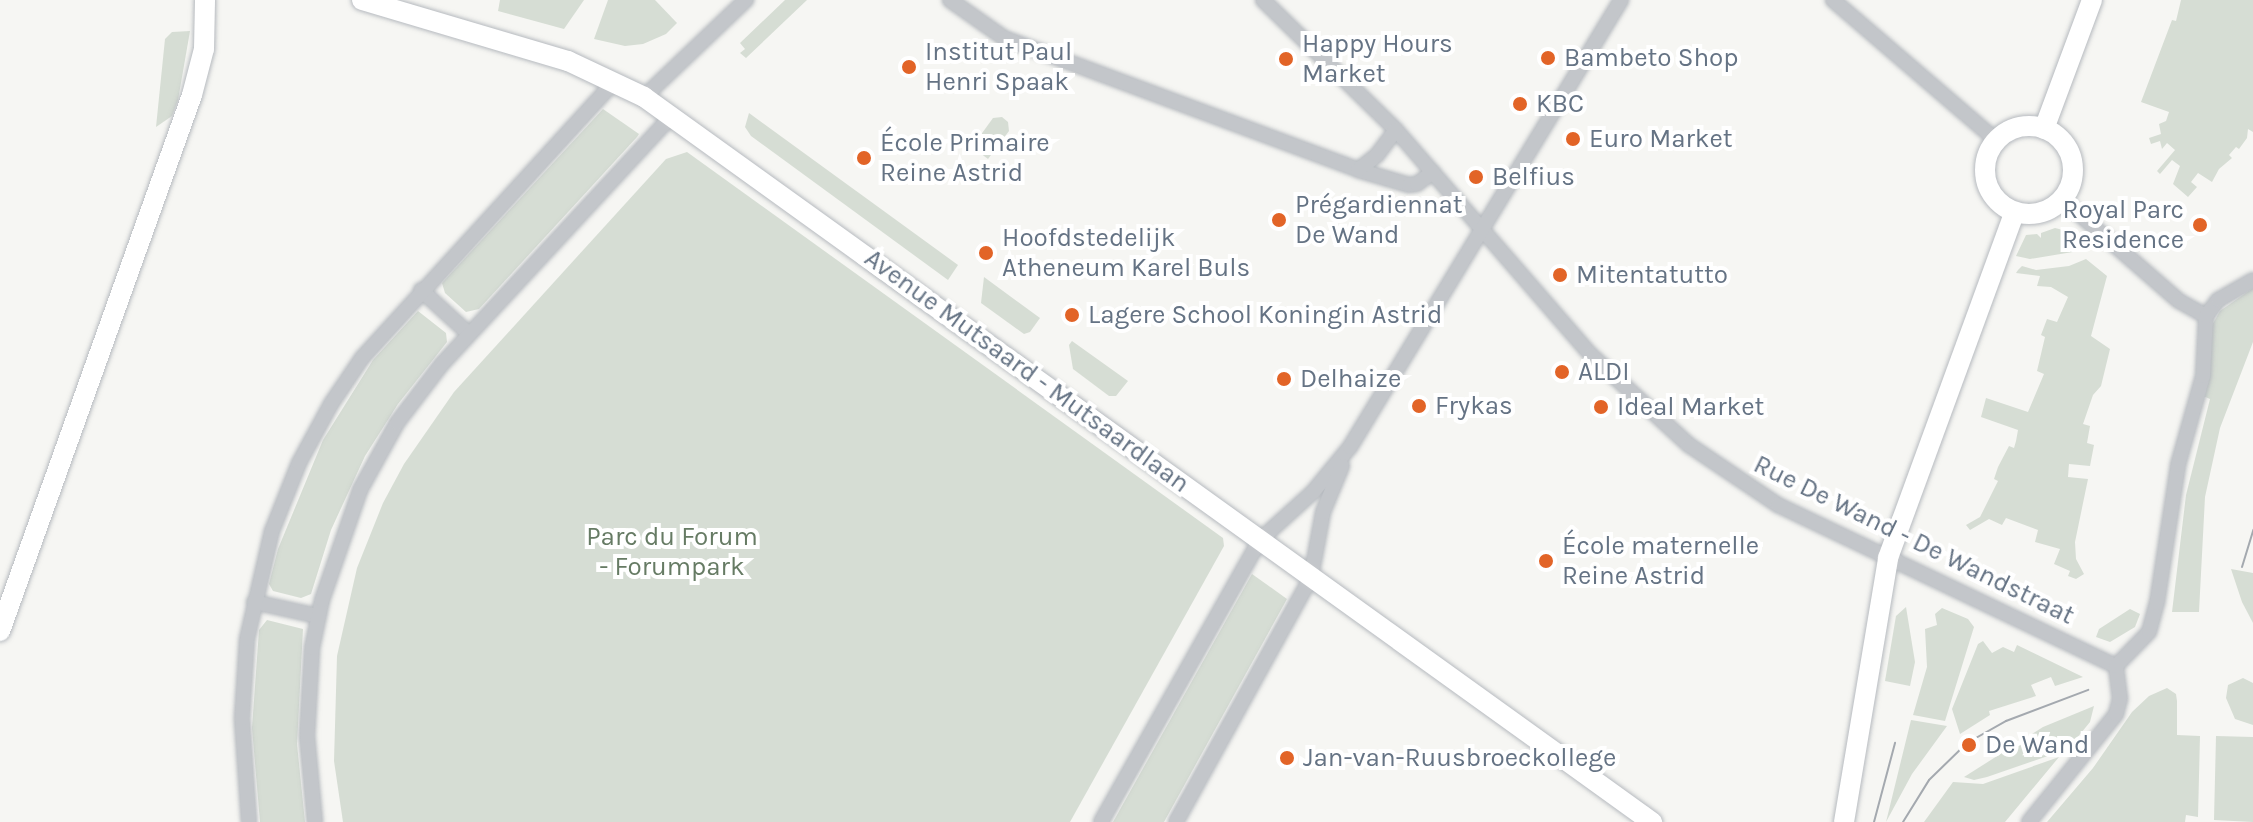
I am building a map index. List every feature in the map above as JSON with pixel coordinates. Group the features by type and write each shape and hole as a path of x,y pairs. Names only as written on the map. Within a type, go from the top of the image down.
{"street":[{"path":"0,631 192,95 204,49 205,0"},
{"name":"Avenue Mutsaard - Mutsaardlaan","path":"362,0 568,61 644,97 1652,822"},
{"path":"644,97 746,0"},
{"path":"950,0 1004,38 1358,170 1409,185 1417,184 1433,172"},
{"name":"Rue De Wand - De Wandstraat","path":"1263,0 1396,130 1591,355 1670,429 1771,501 2116,666"},
{"path":"1176,822 1311,577 1325,504 1350,447 1621,0"},
{"path":"1833,0 1996,140"},
{"path":"2044,129 2092,0"},
{"path":"249,822 242,704 254,602 276,520 315,431 362,358 615,81"},
{"path":"315,822 307,736 309,680 318,616 346,526 379,453 416,396 469,334 672,116"},
{"path":"2018,127 2044,129 2066,146 2073,164 2071,183 2062,199 2040,213 2014,213 1991,195 1984,177 1986,157 1996,140 2018,127"},
{"path":"1358,170 1377,155 1396,130"},
{"path":"2062,199 2179,301 2206,316"},
{"path":"1844,822 1888,558 2014,213"},
{"path":"2029,822 2116,714 2120,699 2116,666 2151,627 2178,465 2203,376 2206,316 2218,300 2253,280"},
{"path":"421,290 469,334"},
{"path":"1101,822 1260,540 1313,492 1350,447"},
{"path":"254,602 318,616"}],"green space":[{"path":"500,0 584,0 564,29 498,11"},
{"path":"608,0 655,0 677,23 666,34 643,44 625,46 594,39"},
{"path":"785,0 807,0 746,58 740,53 745,49 740,43"},
{"path":"2181,0 2253,0 2253,132 2248,129 2247,138 2239,149 2236,147 2229,155 2232,158 2219,169 2212,182 2198,173 2191,182 2197,187 2188,197 2173,184 2180,166 2172,160 2160,174 2157,171 2175,150 2167,143 2162,149 2160,141 2151,144 2149,138 2161,134 2159,124 2166,121 2169,112 2141,102 2172,20 2176,21"},
{"path":"190,31 178,100 172,116 156,127 165,39 172,32"},
{"path":"603,109 639,134 637,137 479,309 466,312 445,293 442,283"},
{"path":"749,113 958,265 948,280 751,136 745,127"},
{"path":"1002,117 1008,122 1009,131 988,159 972,147 993,118"},
{"name":"Parc du Forum - Forumpark","path":"687,152 1223,538 1224,546 1070,822 343,822 334,761 337,656 357,568 383,503 404,464 454,392 666,159"},
{"path":"2055,228 2063,230 2079,244 2079,251 2030,259 2016,256 2026,235 2037,234 2041,238 2041,233"},
{"path":"2086,259 2107,276 2091,336 2110,349 2101,386 2093,395 2083,424 2090,426 2087,443 2094,445 2090,466 2069,464 2068,477 2088,479 2075,542 2076,559 2084,574 2076,579 2068,576 2070,571 2054,564 2060,549 2035,542 2038,530 2006,518 2002,525 1989,519 1970,530 1966,525 1980,517 1998,481 1994,479 1998,467 2009,446 2014,448 2018,430 1981,417 1986,398 2028,412 2044,374 2037,371 2045,337 2041,335 2047,319 2057,322 2068,297 2051,287 2037,286 2040,276 2016,273 2022,266 2036,270 2069,266"},
{"path":"984,277 1040,318 1030,332 1024,334 981,303"},
{"path":"2253,288 2253,342 2220,428 2205,497 2199,612 2172,612 2186,495 2210,399 2203,396 2211,327 2220,311"},
{"path":"418,311 446,333 447,342 398,404 365,456 331,530 311,594 301,598 273,591 269,584 278,549 323,440 373,360"},
{"path":"1072,341 1128,381 1116,396 1109,396 1073,369 1069,345"},
{"path":"2231,569 2253,573 2253,623 2242,602"},
{"path":"1252,574 1287,599 1164,822 1113,822"},
{"path":"1906,607 1915,662 1910,686 1885,681 1896,616"},
{"path":"1942,608 1968,619 1974,627 1945,721 1913,715 1927,667 1925,629 1937,625 1935,614"},
{"path":"2130,609 2140,614 2135,627 2110,642 2096,637 2099,629"},
{"path":"267,620 303,629 297,744 305,822 260,822 252,728 259,630"},
{"path":"1983,641 1992,653 2003,647 2014,652 2017,645 2083,677 2055,686 2051,677 2031,685 2036,696 1989,711 1990,715 1960,734 1952,709 1978,644"},
{"path":"2243,678 2253,683 2253,725 2235,719 2226,698 2228,685"},
{"path":"2167,688 2176,694 2177,735 2200,736 2198,817 2186,815 2185,822 2047,822 2093,768 2132,712 2149,696"},
{"path":"2094,706 2090,722 2068,749 1987,777 1974,780 1964,777 2043,727"},
{"path":"1911,720 1947,726 1912,774 1886,822"},
{"path":"2216,736 2253,737 2253,822 2214,820"},
{"path":"2059,757 2005,822 1924,822 1953,782 1983,784"}],"tram line":[{"path":"2242,567 2253,530"},
{"path":"1903,822 1929,780 1967,743 2006,721 2088,690"},
{"path":"1874,822 1895,743"}],"place":[{"name":"Bambeto Shop","path":"1548,58"},
{"name":"Happy Hours Market","path":"1286,59"},
{"name":"Institut Paul Henri Spaak","path":"909,67"},
{"name":"KBC","path":"1520,104"},
{"name":"Euro Market","path":"1573,139"},
{"name":"École Primaire Reine Astrid","path":"864,158"},
{"name":"Belfius","path":"1476,177"},
{"name":"Prégardiennat De Wand","path":"1279,220"},
{"name":"Royal Parc Residence","path":"2200,225"},
{"name":"Hoofdstedelijk Atheneum Karel Buls","path":"986,253"},
{"name":"Mitentatutto","path":"1560,275"},
{"name":"Lagere School Koningin Astrid","path":"1072,315"},
{"name":"ALDI","path":"1562,372"},
{"name":"Delhaize","path":"1284,379"},
{"name":"Frykas","path":"1419,406"},
{"name":"Ideal Market","path":"1601,407"},
{"name":"École maternelle Reine Astrid","path":"1546,561"},
{"name":"De Wand","path":"1969,745"},
{"name":"Jan-van-Ruusbroeckollege","path":"1287,758"}]}
